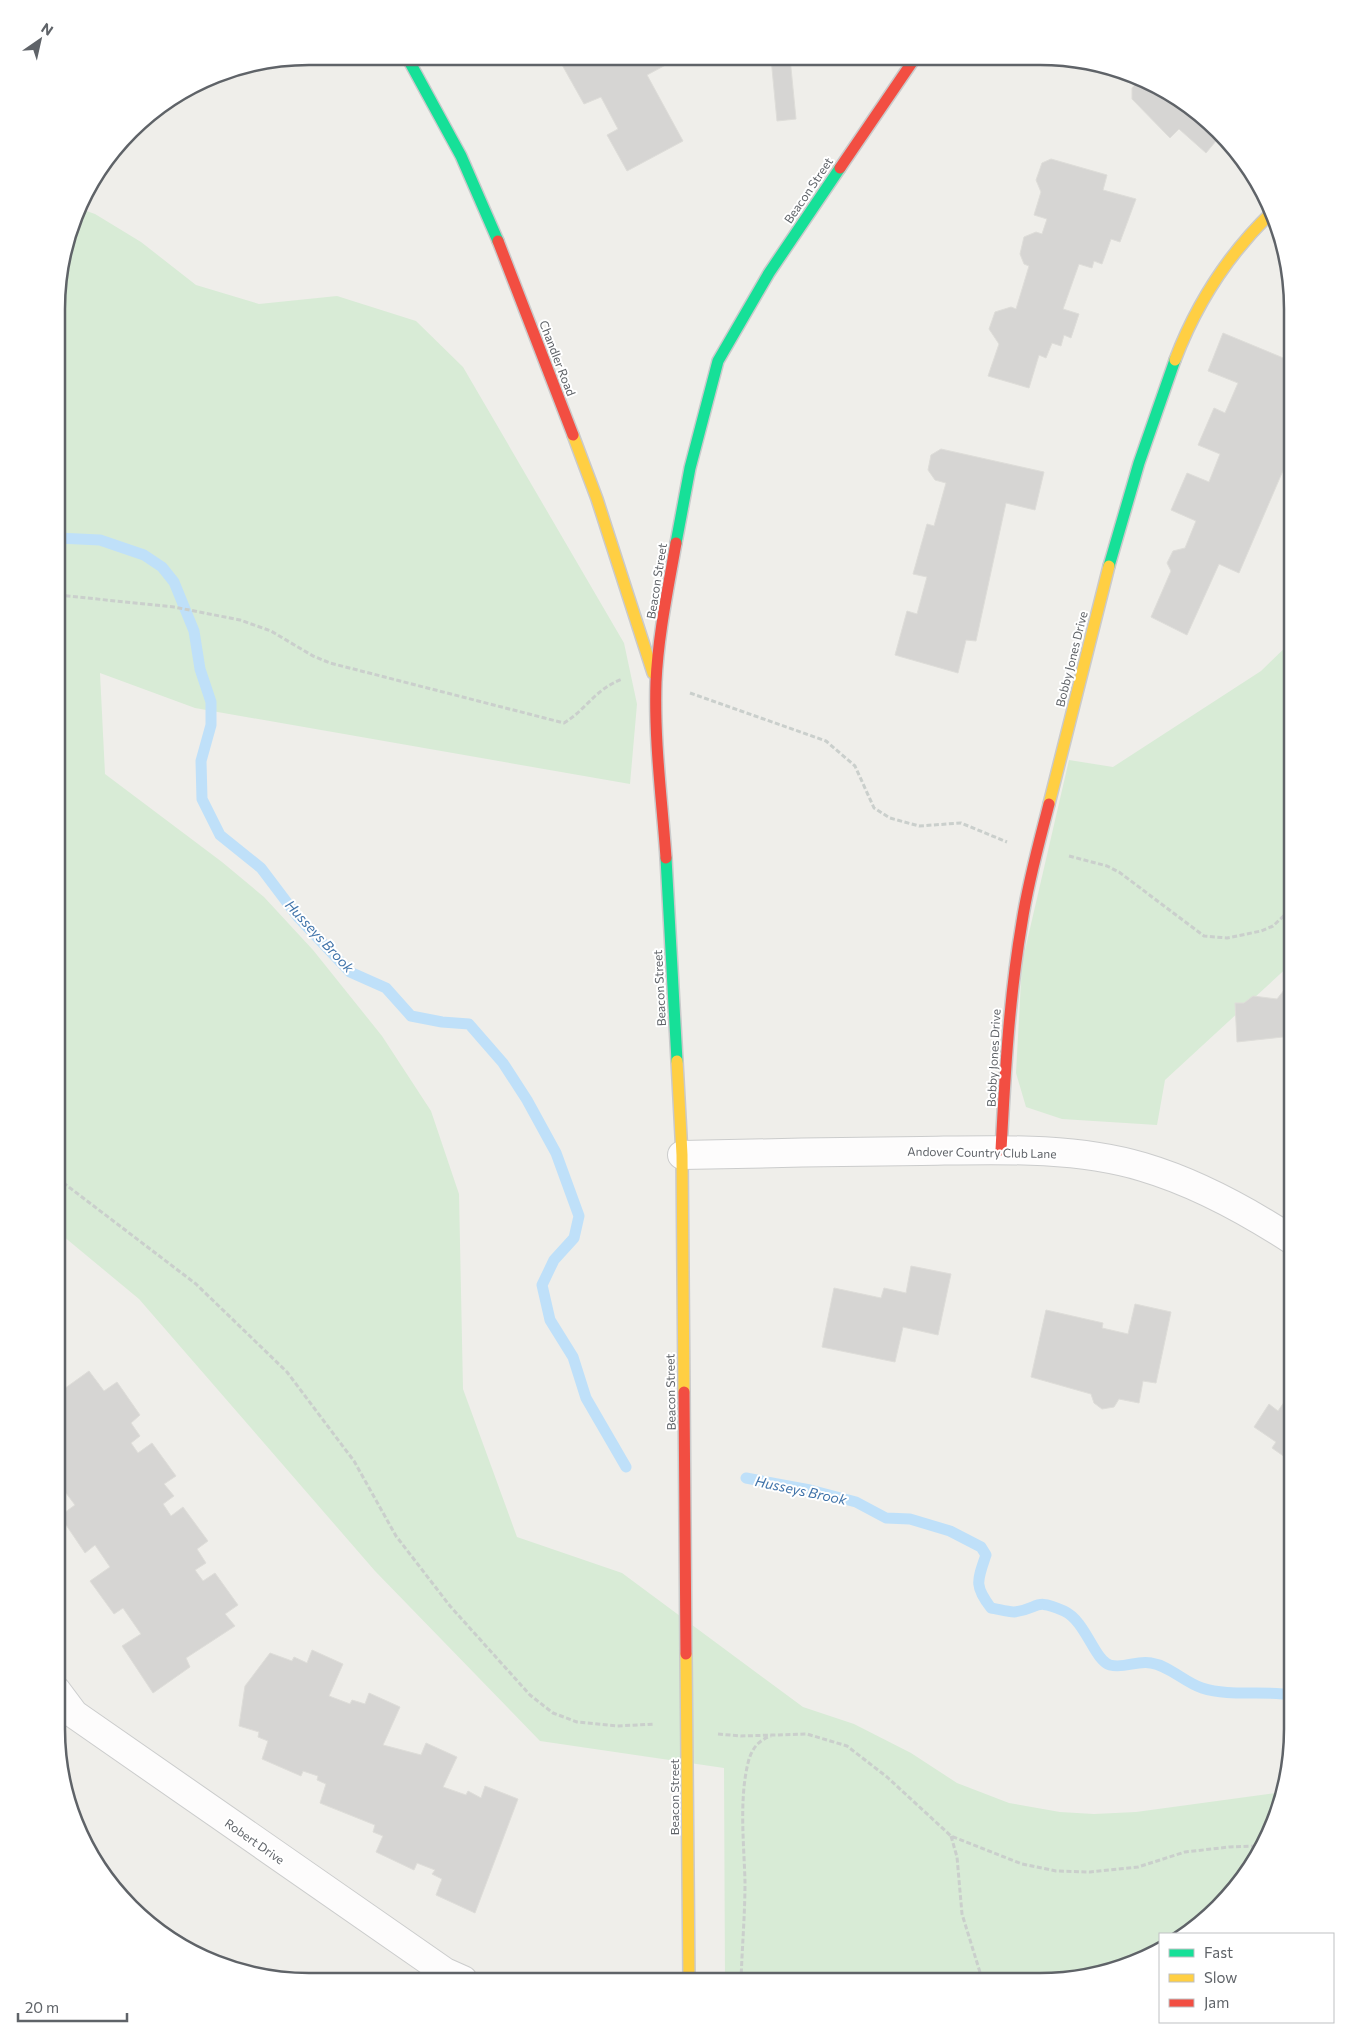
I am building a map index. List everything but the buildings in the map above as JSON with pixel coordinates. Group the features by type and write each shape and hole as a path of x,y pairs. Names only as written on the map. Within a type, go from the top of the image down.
{"main road":[{"name":"Chandler Road","path":"411,65 460,156 513,276 597,499 656,682"},
{"name":"Beacon Street","path":"689,1973 682,1154 662,793 656,734 656,682 677,532 707,398 718,361 769,273 909,65"},
{"name":"Bobby Jones Drive","path":"1001,1150 1010,1000 1017,938 1037,850 1119,528 1170,368 1188,325 1212,283 1246,236 1266,218"}],"street":[{"name":"Andover Country Club Lane","path":"682,1154 1001,1150 1063,1153 1142,1167 1185,1182 1222,1199 1284,1235"},
{"name":"Robert Drive","path":"65,1702 74,1714 437,1966 450,1973"}],"path":[{"path":"65,596 199,610 220,616"},
{"path":"1037,850 1107,866 1204,936 1227,938 1261,931 1273,926 1284,915"},
{"path":"65,1184 196,1284 287,1372 354,1462 400,1542 485,1647 537,1700 553,1713 577,1722 617,1726 661,1724"},
{"path":"717,1734 741,1736 801,1733 821,1737 846,1746 887,1777 951,1836 1022,1864 1056,1871 1090,1872 1138,1866 1185,1852 1254,1847"},
{"path":"741,1973 745,1884 743,1820 746,1771 754,1748 764,1738 772,1735"},
{"path":"951,1836 957,1857 962,1914 980,1973"}],"green space":[{"path":"86,211 95,214 141,242 196,285 259,304 337,296 416,321 463,367 624,643 637,704 630,784 195,708 100,673 105,774 222,862 264,897 313,950 382,1036 431,1111 459,1194 463,1389 517,1537 622,1573 803,1707 854,1724 911,1753 957,1783 1009,1803 1060,1812 1094,1814 1136,1812 1276,1793 1259,1837 1234,1878 1213,1902 1189,1923 1174,1933 1159,1933 1159,1942 1148,1948 1103,1965 1072,1971 1040,1973 725,1973 724,1768 540,1741 375,1571 139,1299 65,1238 65,309 67,277 73,246"},
{"path":"1284,649 1284,970 1165,1080 1157,1125 1062,1119 1026,1107 1016,1073 1022,963 1069,760 1113,767 1261,671"}],"waterway":[{"name":"Husseys Brook","path":"65,538 100,540 144,555 162,567 174,582 194,631 200,669 211,702 211,725 201,761 202,799 220,835 261,868 298,917 350,972 386,988 411,1016 442,1022 469,1024 503,1063 527,1100 556,1153 579,1216 574,1238 554,1260 542,1285 550,1320 573,1357 586,1398 626,1467"},
{"name":"Husseys Brook","path":"746,1478 810,1490 856,1502 886,1518 910,1519 950,1531 981,1547 986,1555 979,1583 982,1594 991,1608 1014,1612 1041,1604 1064,1611 1078,1623 1099,1656 1110,1665 1120,1666 1146,1662 1164,1667 1195,1685 1213,1691 1284,1694"}],"traffic: fast":[{"path":"411,65 461,156 498,241"},
{"path":"676,543 690,468 718,361 769,273 840,168"},
{"path":"1109,566 1139,463 1175,360"},
{"path":"666,858 677,1061"}],"traffic: slow":[{"path":"1175,360 1193,318 1215,280 1242,244 1266,218"},
{"path":"573,435 597,499 653,673"},
{"path":"1049,804 1109,566"},
{"path":"677,1061 682,1155 684,1392"},
{"path":"686,1654 689,1973"}],"traffic: jam":[{"path":"840,168 910,65"},
{"path":"498,241 573,435"},
{"path":"666,858 657,748 656,682 661,630 676,543"},
{"path":"1001,1150 1008,1036 1014,979 1027,892 1049,804"},
{"path":"684,1392 686,1654"}]}
